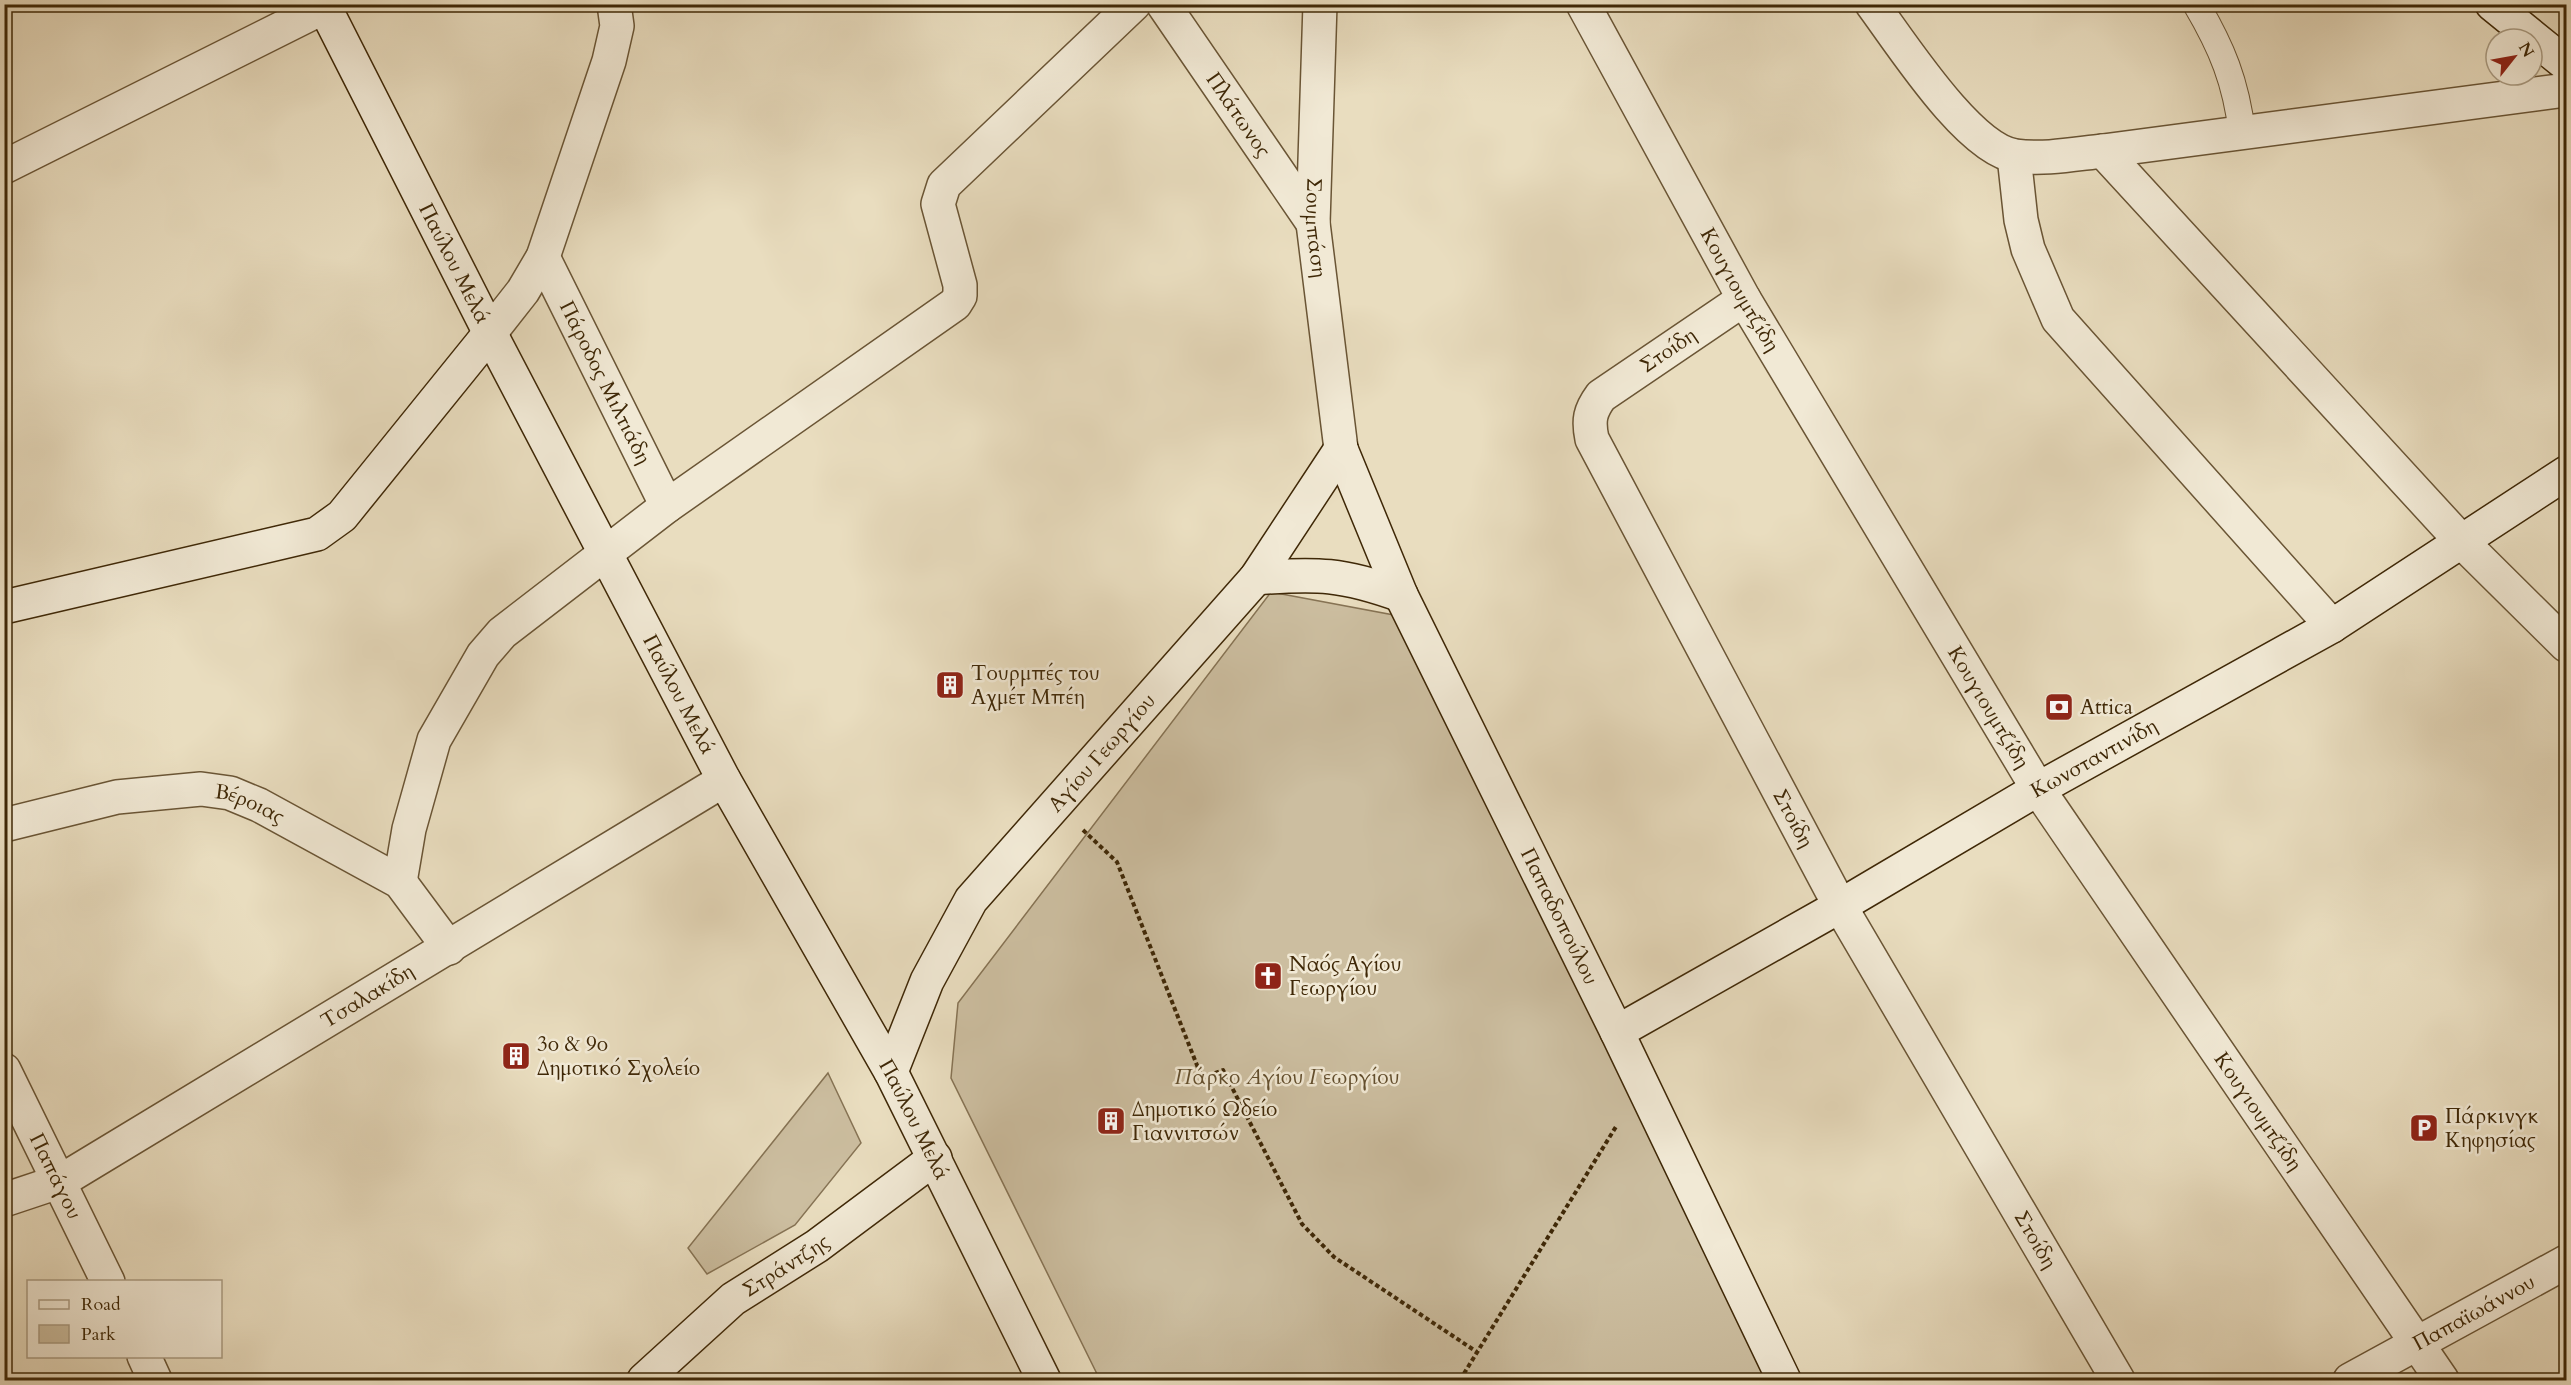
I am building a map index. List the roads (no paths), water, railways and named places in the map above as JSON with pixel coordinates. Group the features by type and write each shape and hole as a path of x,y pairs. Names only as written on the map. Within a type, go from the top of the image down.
{"street":[{"path":"4,607 317,534 342,516 523,291 543,257 609,61 617,26 614,4"},
{"path":"400,882 409,829 434,740 483,655 502,633 608,554 667,506 955,304 960,296 960,285 938,204 944,185 1134,4"},
{"name":"Πλάτωνος","path":"1163,4 1313,223"},
{"name":"Σουμπάση","path":"1320,4 1313,223 1341,449"},
{"name":"Κουγιουμτζίδη","path":"1583,4 1744,299 2038,789 2414,1344 2442,1380"},
{"path":"1872,4 1962,122 1988,145 2014,156 2047,157 2103,151 2566,90"},
{"path":"2492,4 2566,64"},
{"path":"4,167 324,6"},
{"name":"Παύλου Μελά","path":"324,6 490,333 608,554 724,780 891,1072 1044,1380"},
{"path":"2103,151 2463,543 2566,645"},
{"path":"2014,156 2021,220 2028,249 2058,319 2332,626"},
{"name":"Πάροδος Μιλτιάδη","path":"543,257 667,506"},
{"name":"Στοίδη","path":"1744,299 1601,396 1591,410 1588,423 1592,439 1840,906 2118,1380"},
{"name":"Αγίου Γεωργίου","path":"891,1072 927,981 971,900 1256,578 1341,449"},
{"name":"Παπαδοπούλου","path":"1341,449 1401,595 1617,1032 1784,1380"},
{"name":"Κωνσταντινίδη","path":"1617,1032 1840,906 2038,789 2332,626 2463,543 2566,473"},
{"path":"1256,578 1305,574 1331,575 1359,580 1401,595"},
{"name":"Τσαλακίδη","path":"4,1200 61,1180 724,780"},
{"name":"Βέροιας","path":"4,825 117,797 201,789 230,793 259,805 400,882 449,948"},
{"name":"Παπάγου","path":"4,1070 61,1180 108,1280"},
{"name":"Στράντζης","path":"644,1380 733,1299 817,1246 935,1158"},
{"name":"Παπαϊωάννου","path":"2350,1380 2566,1262"},
{"path":"145,1358 155,1380"}],"lane":[{"path":"2196,4 2229,68 2238,97 2242,133"}],"place":[{"name":"Τουρμπές του Αχμέτ Μπέη","path":"950,685"},
{"name":"Attica","path":"2059,707"},
{"name":"Ναός Αγίου Γεωργίου","path":"1268,976"},
{"name":"3ο & 9ο Δημοτικό Σχολείο","path":"516,1056"},
{"name":"Δημοτικό Ωδείο Γιαννιτσών","path":"1111,1121"},
{"name":"Πάρκινγκ Κηφησίας","path":"2424,1128"}],"park label":[{"name":"Πάρκο Αγίου Γεωργίου","path":"1287,1077"}]}
